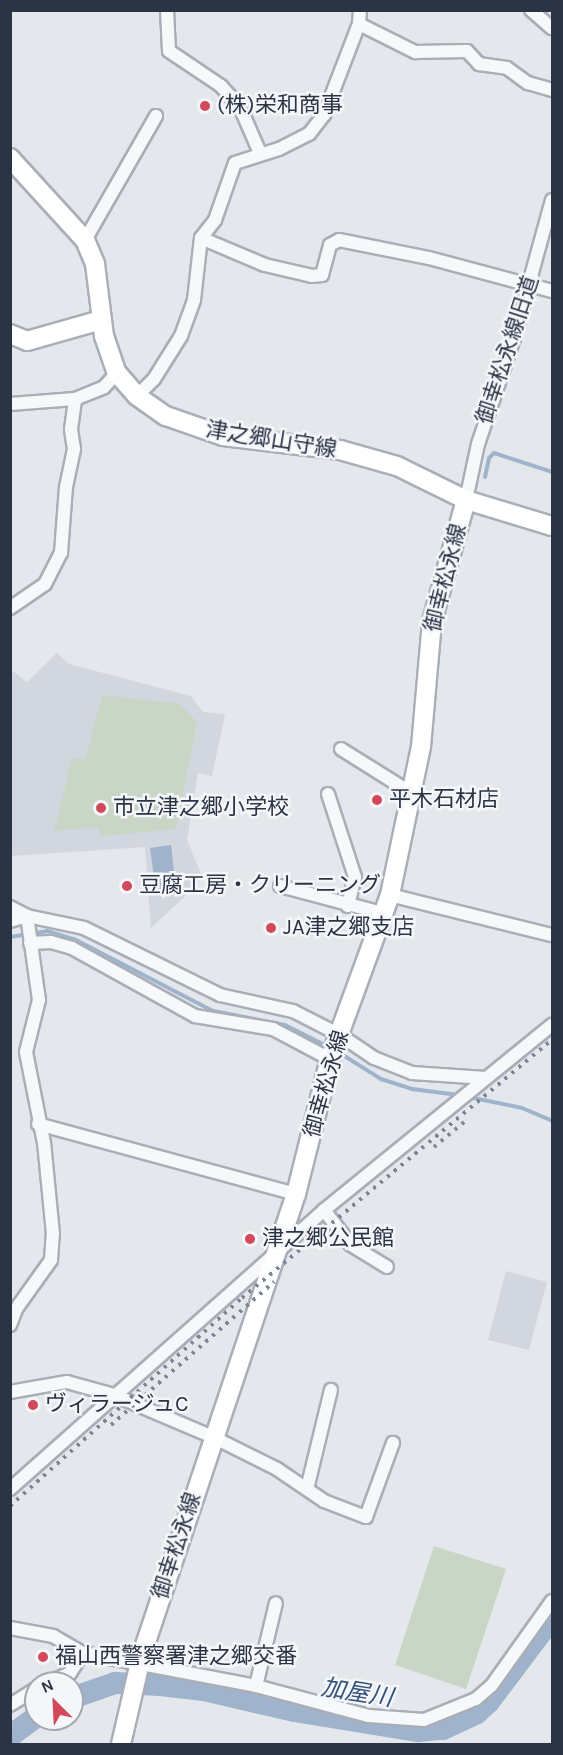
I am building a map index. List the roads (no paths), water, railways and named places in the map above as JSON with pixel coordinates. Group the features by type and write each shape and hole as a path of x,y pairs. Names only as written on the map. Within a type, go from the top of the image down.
{"main road":[{"name":"津之郷山守線","path":"10,158 85,240 95,264 101,320 117,373 137,396 166,416 193,428 223,436 340,450 397,466 466,500"},
{"path":"10,334 27,341 101,320"},
{"name":"御幸松永線","path":"121,1744 138,1669 213,1437 278,1252 335,1048 390,895 413,794 432,621 466,500 552,526"}],"street":[{"path":"166,10 169,51 221,86 240,107 260,153"},
{"path":"137,396 154,379 181,336 194,300 201,238 215,219 235,163 260,153 279,149 309,134 324,115 359,24 360,10"},
{"path":"531,10 552,28"},
{"path":"359,24 415,52 467,51 479,64 507,68 528,82 552,90"},
{"path":"85,240 156,116"},
{"name":"御幸松永線旧道","path":"466,500 478,444 530,285 552,200"},
{"path":"201,238 265,265 312,276 322,275 330,245 339,240 429,258 552,291"},
{"path":"10,404 75,399 104,387 117,373"},
{"path":"10,609 45,584 61,553 67,510 66,488 74,449 71,429 75,399"},
{"path":"341,749 413,794"},
{"path":"328,794 355,877 348,906"},
{"path":"280,886 348,906 382,913"},
{"path":"390,895 552,935"},
{"path":"10,907 27,916 84,928 220,995 293,1011 335,1048"},
{"path":"10,921 27,916"},
{"path":"10,1325 16,1309 51,1260 50,1189 26,1052 39,1000 27,916"},
{"path":"30,943 51,942 72,948 128,976 195,1016 273,1029 374,1058 412,1073 486,1078"},
{"path":"128,976 138,955"},
{"path":"10,1489 324,1210 552,1025"},
{"path":"38,1124 296,1194"},
{"path":"324,1210 351,1245 387,1267"},
{"path":"10,1392 67,1382 114,1395 213,1437 324,1500 366,1517 393,1443"},
{"path":"307,1489 331,1390"},
{"path":"10,1628 53,1636 83,1653 138,1669 256,1686 369,1716 434,1719 476,1699 492,1685 552,1601"},
{"path":"256,1686 276,1603"},
{"path":"71,1671 83,1653"},
{"path":"10,1704 24,1696"}],"water":[{"path":"171,845 176,889 156,892 150,848"}],"waterway":[{"path":"485,477 489,458 494,453 552,472"},
{"path":"10,937 47,931 74,939 213,1011 285,1025 329,1047"},
{"path":"338,1052 381,1079 412,1089 459,1095"},
{"path":"469,1097 522,1108 552,1121"},
{"name":"加屋川","path":"84,1694 115,1683 160,1685 204,1690 294,1711 418,1731 443,1729 477,1713 489,1702 552,1618"},
{"name":"加屋川","path":"10,1736 24,1726"}],"railway":[{"path":"10,1506 242,1298 552,1040"},
{"path":"434,1147 469,1118"},
{"path":"111,1425 274,1282"}],"place":[{"name":"(株)栄和商事","path":"205,106"},
{"name":"平木石材店","path":"377,800"},
{"name":"市立津之郷小学校","path":"101,808"},
{"name":"豆腐工房・クリーニング","path":"127,886"},
{"name":"JA津之郷支店","path":"271,928"},
{"name":"津之郷公民館","path":"250,1239"},
{"name":"ヴィラージュC","path":"33,1405"},
{"name":"福山西警察署津之郷交番","path":"43,1657"}]}
